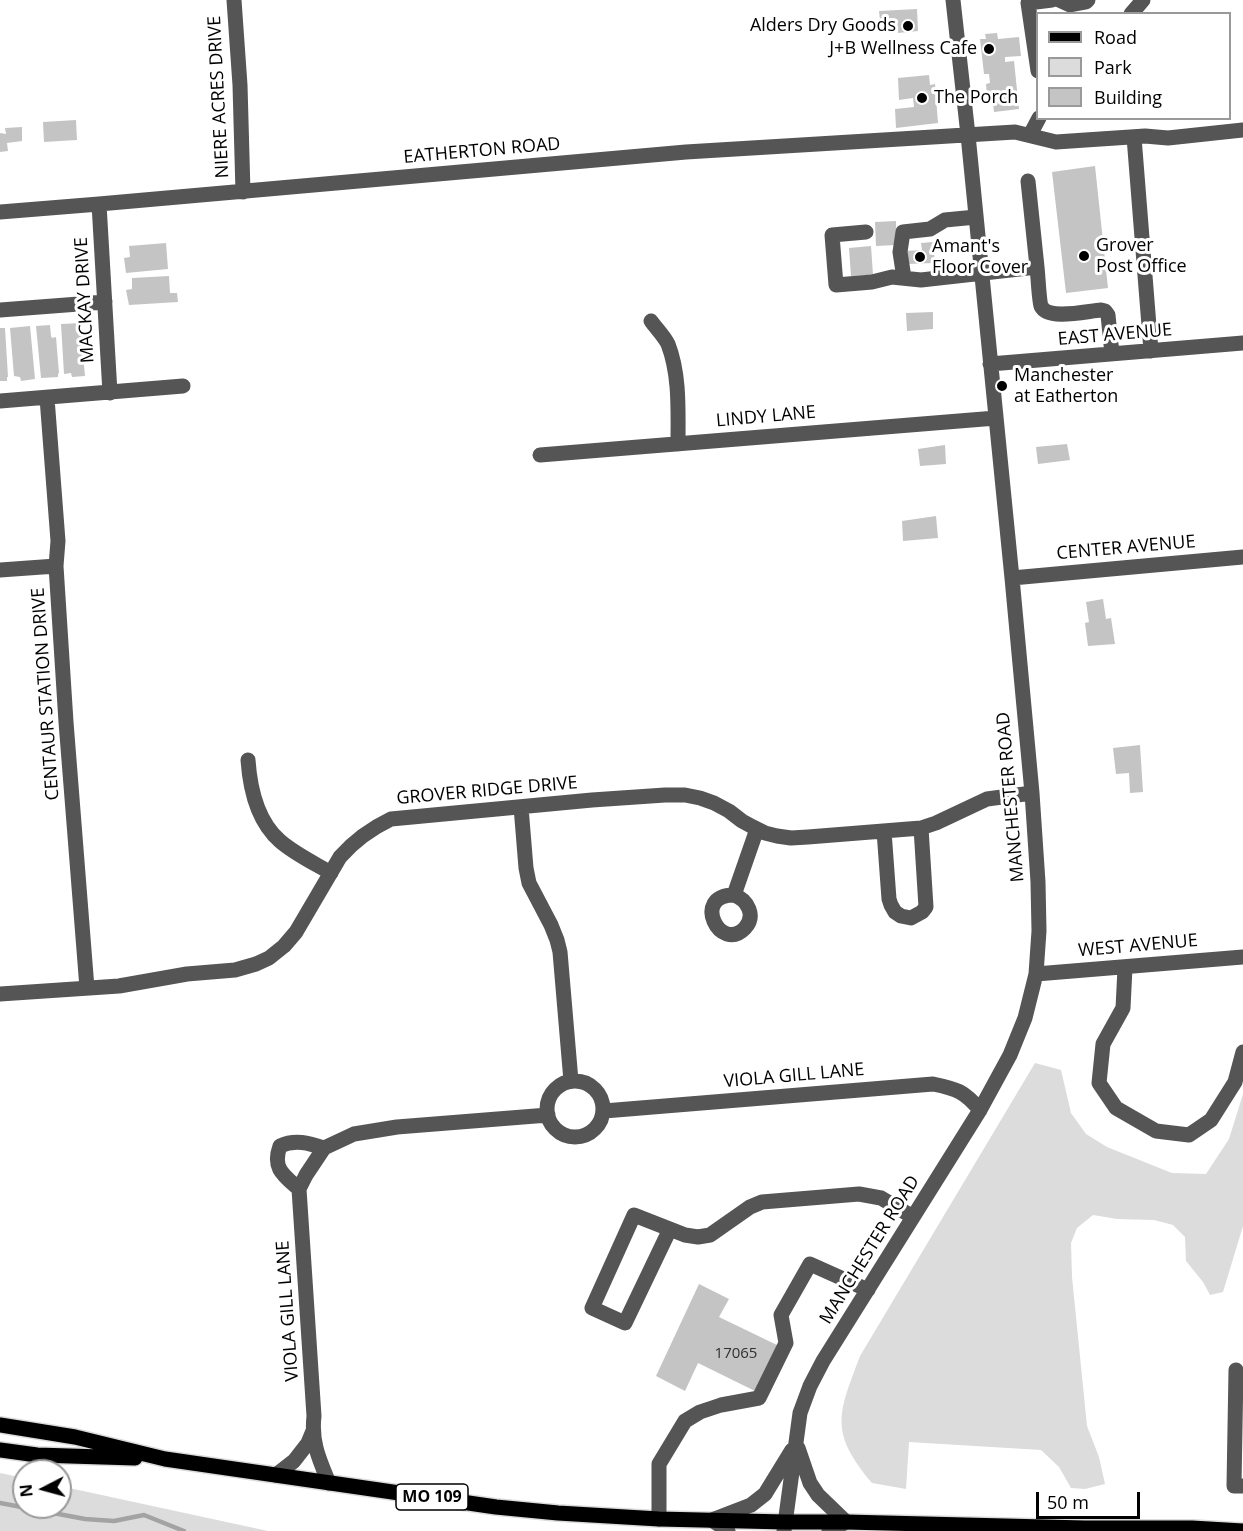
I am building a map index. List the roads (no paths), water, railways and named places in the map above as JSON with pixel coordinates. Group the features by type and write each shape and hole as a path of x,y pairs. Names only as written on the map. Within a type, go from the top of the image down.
{"main road":[{"name":"MO 109","path":"0,1425 75,1437 165,1459 558,1514 712,1520 785,1527 846,1522 1085,1528 1192,1528 1243,1531"},
{"name":"MO 109","path":"0,1450 37,1455 165,1459"}],"street":[{"name":"NIERE ACRES DRIVE","path":"234,0 240,85 243,192"},
{"name":"MANCHESTER ROAD","path":"785,1527 801,1413 810,1386 823,1361 980,1110 1010,1055 1025,1018 1036,974 1039,931 1032,793 953,0"},
{"path":"1036,57 1028,3 1052,0"},
{"path":"1059,0 1070,5 1088,0"},
{"path":"1133,12 1143,0"},
{"path":"1030,135 1038,120"},
{"name":"EATHERTON ROAD","path":"0,212 674,153 1015,132 1056,142 1134,137 1168,138 1243,130"},
{"path":"1134,137 1151,351"},
{"path":"1028,181 1041,306 1047,313 1055,315 1105,311 1108,315 1112,354"},
{"name":"MACKAY DRIVE","path":"99,204 110,393"},
{"path":"904,278 900,252 903,232 930,229 945,220 976,217"},
{"path":"866,232 832,235 836,285 872,282 892,277 921,280 1037,267"},
{"path":"0,310 105,302"},
{"path":"651,321 667,342 675,374 678,400 678,444"},
{"name":"EAST AVENUE","path":"990,364 1243,344"},
{"path":"0,401 183,386"},
{"name":"CENTAUR STATION DRIVE","path":"47,398 58,541 56,566 66,722 87,988"},
{"name":"LINDY LANE","path":"540,455 996,418"},
{"name":"CENTER AVENUE","path":"1012,578 1243,557"},
{"path":"0,570 56,566"},
{"path":"248,760 253,796 260,814 270,829 279,840 331,873"},
{"name":"GROVER RIDGE DRIVE","path":"0,994 119,986 187,974 235,970 256,964 269,958 296,932 340,857 349,847 368,831 391,819 644,796 685,795 714,803 765,833 791,838 921,828 987,799 1032,793"},
{"path":"520,807 526,868 530,884 551,925 560,952 571,1081"},
{"path":"884,831 889,899 895,912 911,918 926,907 921,828"},
{"path":"734,895 757,829"},
{"name":"WEST AVENUE","path":"1036,974 1243,957"},
{"path":"1125,968 1123,1008 1104,1044 1099,1083 1116,1108 1156,1131 1189,1134 1211,1120 1235,1082 1243,1052"},
{"path":"571,1081 579,1081 587,1083 600,1094 604,1111 597,1127 590,1133 573,1137 564,1135 551,1123 548,1106 555,1089 571,1081"},
{"name":"VIOLA GILL LANE","path":"604,1111 933,1084 956,1089 970,1098 980,1110"},
{"path":"324,1148 300,1142 288,1142 280,1146 277,1164 283,1175 299,1189 324,1148 354,1134 386,1129 548,1115"},
{"name":"VIOLA GILL LANE","path":"299,1189 314,1416 313,1431 318,1457 329,1483"},
{"path":"670,1229 625,1323 592,1308 634,1215 670,1229 685,1235 698,1237 710,1235 750,1207 762,1202 859,1194 881,1198 914,1217"},
{"path":"659,1519 659,1464 685,1421 700,1412 721,1405 759,1398 786,1343 781,1315 810,1264 868,1290"},
{"path":"1236,1370 1233,1486 1243,1486"},
{"path":"276,1475 294,1461 308,1443 313,1431"},
{"path":"712,1520 751,1505 765,1494 796,1442"},
{"path":"796,1442 810,1483 818,1495 846,1522 829,1531"},
{"path":"712,1520 728,1531"}],"waterway":[{"path":"0,1503 85,1519 114,1521 144,1515 184,1531"}],"place":[{"name":"Alders Dry Goods","path":"908,26"},
{"name":"J+B Wellness Cafe","path":"989,49"},
{"name":"The Porch","path":"922,98"},
{"name":"Grover Post Office","path":"1084,256"},
{"name":"Amant's Floor Cover","path":"920,257"},
{"name":"Manchester at Eatherton","path":"1002,386"}]}
